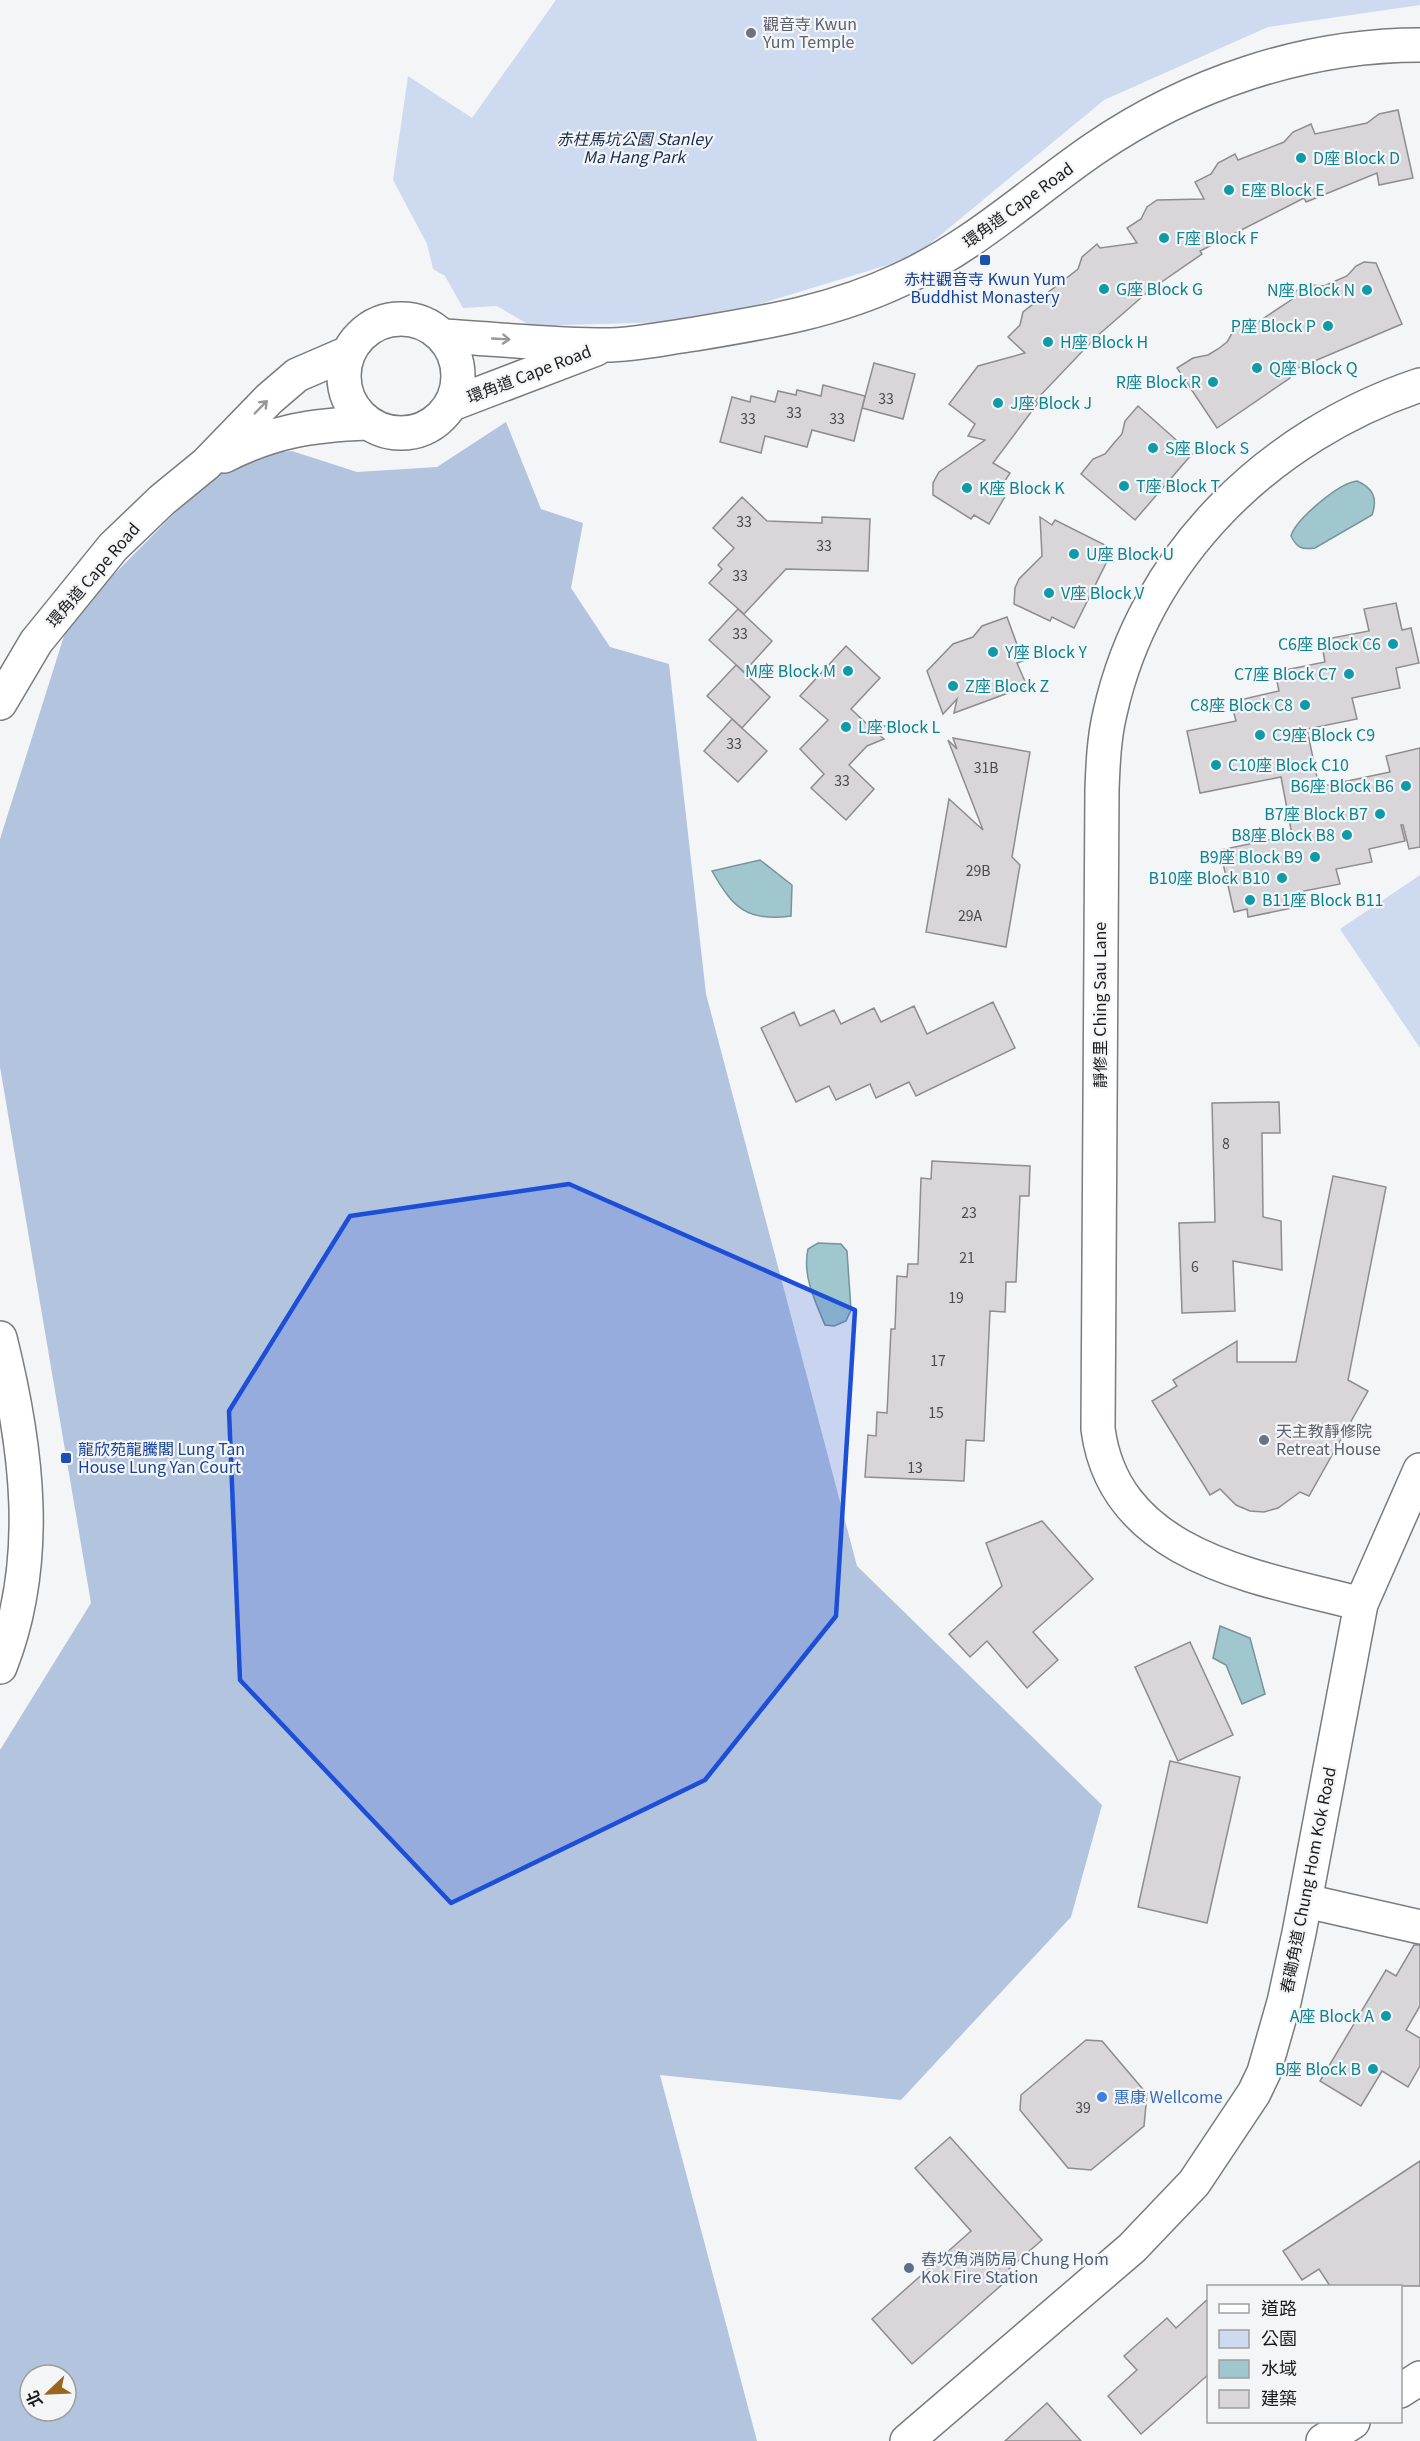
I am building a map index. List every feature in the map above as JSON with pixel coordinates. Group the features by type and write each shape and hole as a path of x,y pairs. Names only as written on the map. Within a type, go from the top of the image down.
{"street":[{"name":"環角道 Cape Road","path":"443,336 606,345 772,322 824,309 900,280 936,262 1017,208 1108,140 1141,119 1205,88 1271,66 1322,54 1361,48 1420,45"},
{"name":"環角道 Cape Road","path":"0,703 36,642 113,547 206,464 269,399 297,375 348,353 359,336 374,325 393,318 411,319 428,325 443,336 453,351 459,368 458,387 452,404 441,419 414,432 385,432 368,423 329,425 287,431 255,441 206,464"},
{"name":"環角道 Cape Road","path":"452,404 606,345"},
{"path":"348,353 344,372 345,392 354,409 368,423"},
{"name":"靜修里 Ching Sau Lane","path":"1361,1604 1220,1566 1168,1539 1124,1497 1101,1454 1098,1429 1101,789 1110,714 1130,649 1152,602 1171,570 1196,538 1258,474 1327,424 1420,385"},
{"path":"0,1338 19,1422 26,1485 27,1533 19,1599 0,1667"},
{"name":"舂磡角道 Chung Hom Kok Road","path":"907,2441 1132,2248 1194,2183 1254,2093 1264,2072 1284,2002 1306,1901 1361,1604 1420,1470"},
{"path":"1306,1901 1420,1928"},
{"path":"1402,2390 1420,2378"},
{"path":"1323,2441 1350,2423"}],"highlighted area":[{"path":"569,1184 855,1310 836,1616 705,1780 451,1903 240,1680 229,1411 350,1216"}],"green space":[{"name":"赤柱馬坑公園 Stanley Ma Hang Park","path":"556,0 1420,0 1420,5 1268,27 1104,100 914,257 704,321 531,326 497,306 463,308 445,276 433,269 427,244 393,180 408,76 472,118"},
{"path":"1420,875 1420,1048 1340,929"}],"shaded area":[{"path":"506,422 541,509 583,523 571,588 610,647 669,664 706,994 857,1566 1102,1805 1071,1917 901,2100 660,2075 757,2441 0,2441 0,1750 91,1603 0,1067 0,839 69,620 231,456 292,451 357,472 437,467"}],"water":[{"path":"1357,481 1373,494 1372,515 1315,548 1307,549 1298,546 1291,536 1309,512 1340,488"},
{"path":"760,860 792,885 791,916 763,917 743,910 727,894 712,871"},
{"path":"818,1243 841,1244 847,1251 851,1310 846,1321 834,1326 825,1325 808,1278 808,1249"},
{"path":"1220,1626 1250,1638 1265,1694 1242,1704 1226,1665 1213,1658"}],"building":[{"path":"1398,110 1413,178 1379,185 1377,173 1306,202 1304,198 1200,251 1202,254 1150,290 1096,337 1035,401 1038,403 993,463 1010,473 999,490 1006,495 989,524 974,515 971,519 933,495 933,483 939,472 985,440 968,436 975,424 949,404 978,366 1025,353 1008,337 1020,325 1023,312 1078,269 1082,257 1097,244 1100,248 1137,243 1127,228 1141,219 1147,207 1157,200 1204,199 1195,182 1211,174 1218,163 1235,154 1238,160 1284,142 1293,132 1311,124 1315,134 1367,123 1379,114"},
{"path":"1364,262 1376,263 1402,324 1286,373 1290,378 1217,428 1177,368 1193,358 1208,355 1218,349 1227,342 1234,330 1241,325 1255,324 1294,298 1293,292 1310,285 1324,286 1347,276 1356,266"},
{"path":"874,363 915,374 903,419 862,408"},
{"path":"823,385 865,396 854,441 812,430 807,447 765,436 761,453 720,442 732,397 750,402 751,396 775,402 778,391 796,395 797,390 821,396"},
{"path":"1138,406 1192,454 1135,520 1081,474 1093,459 1105,454 1122,434 1125,421"},
{"path":"742,497 767,521 822,523 822,517 870,519 868,571 786,569 744,614 709,583 722,569 718,565 734,548 713,528"},
{"path":"1040,517 1052,525 1055,520 1113,549 1074,628 1052,617 1050,621 1014,604 1015,588 1019,579 1042,556"},
{"path":"1396,603 1402,630 1411,628 1419,663 1396,668 1400,688 1352,698 1357,719 1307,729 1319,787 1390,772 1386,756 1420,748 1420,847 1409,849 1403,825 1401,825 1405,841 1369,849 1372,862 1336,869 1340,884 1304,891 1307,905 1248,917 1247,909 1234,912 1220,850 1292,835 1281,777 1200,793 1187,731 1236,721 1231,702 1279,691 1275,672 1325,662 1321,640 1369,631 1364,609"},
{"path":"738,609 772,641 744,672 709,640"},
{"path":"1007,617 1023,661 1017,663 1027,686 954,713 957,699 943,714 927,671 953,644 973,637 982,626"},
{"path":"846,646 880,678 851,709 866,723 885,726 878,734 884,739 867,746 849,765 874,789 846,820 811,788 824,774 800,749 828,720 800,696"},
{"path":"736,665 770,697 742,728 707,696"},
{"path":"732,719 767,751 738,782 704,751"},
{"path":"953,738 1030,752 1012,857 1020,865 1006,947 926,932 949,799 983,830 948,740 957,749"},
{"path":"993,1002 1015,1048 916,1096 909,1082 876,1098 870,1084 836,1100 829,1086 796,1102 761,1028 794,1012 800,1026 834,1010 841,1024 874,1008 881,1022 914,1006 927,1034"},
{"path":"1279,1102 1280,1133 1262,1133 1263,1217 1281,1221 1282,1270 1233,1261 1235,1311 1182,1313 1179,1223 1215,1222 1212,1103"},
{"path":"932,1161 1030,1166 1029,1196 1020,1196 1016,1282 1006,1282 1005,1312 990,1311 984,1441 966,1440 964,1481 865,1477 868,1435 876,1436 877,1412 887,1413 891,1329 895,1329 897,1276 907,1277 908,1264 918,1264 921,1178 931,1179"},
{"path":"1333,1176 1386,1187 1348,1380 1368,1391 1309,1496 1300,1492 1278,1508 1264,1512 1250,1511 1236,1505 1220,1489 1210,1495 1152,1401 1177,1386 1173,1380 1237,1341 1237,1362 1296,1362"},
{"path":"1042,1521 1093,1579 1033,1632 1058,1660 1027,1688 987,1641 970,1657 949,1634 1002,1586 986,1543"},
{"path":"1190,1642 1233,1735 1178,1761 1135,1667"},
{"path":"1170,1761 1240,1777 1207,1923 1138,1907"},
{"path":"1414,1945 1420,1945 1420,2006 1406,2030 1420,2038 1420,2066 1408,2087 1382,2071 1361,2106 1320,2081 1386,1970 1396,1976"},
{"path":"1086,2040 1102,2041 1147,2094 1144,2126 1091,2170 1068,2168 1020,2110 1021,2095"},
{"path":"950,2137 1042,2240 1009,2269 1014,2274 912,2364 872,2319 971,2231 915,2168"},
{"path":"1420,2161 1420,2286 1329,2285 1319,2269 1302,2280 1283,2251"},
{"path":"1207,2300 1207,2376 1141,2434 1108,2396 1137,2370 1124,2356 1167,2318 1176,2328"},
{"path":"1047,2403 1081,2441 1005,2441"}],"place":[{"name":"觀音寺 Kwun Yum Temple","path":"751,33"},
{"name":"D座 Block D","path":"1301,158"},
{"name":"E座 Block E","path":"1229,190"},
{"name":"F座 Block F","path":"1164,238"},
{"name":"赤柱觀音寺 Kwun Yum Buddhist Monastery","path":"985,260"},
{"name":"G座 Block G","path":"1104,289"},
{"name":"N座 Block N","path":"1367,290"},
{"name":"P座 Block P","path":"1328,326"},
{"name":"H座 Block H","path":"1048,342"},
{"name":"Q座 Block Q","path":"1257,368"},
{"name":"R座 Block R","path":"1213,382"},
{"name":"J座 Block J","path":"998,403"},
{"name":"S座 Block S","path":"1153,448"},
{"name":"T座 Block T","path":"1124,486"},
{"name":"K座 Block K","path":"967,488"},
{"name":"U座 Block U","path":"1074,554"},
{"name":"V座 Block V","path":"1049,593"},
{"name":"C6座 Block C6","path":"1393,644"},
{"name":"Y座 Block Y","path":"993,652"},
{"name":"M座 Block M","path":"848,671"},
{"name":"C7座 Block C7","path":"1349,674"},
{"name":"Z座 Block Z","path":"953,686"},
{"name":"C8座 Block C8","path":"1305,705"},
{"name":"L座 Block L","path":"846,727"},
{"name":"C9座 Block C9","path":"1260,735"},
{"name":"C10座 Block C10","path":"1216,765"},
{"name":"B6座 Block B6","path":"1406,786"},
{"name":"B7座 Block B7","path":"1380,814"},
{"name":"B8座 Block B8","path":"1347,835"},
{"name":"B9座 Block B9","path":"1315,857"},
{"name":"B10座 Block B10","path":"1282,878"},
{"name":"B11座 Block B11","path":"1250,900"},
{"name":"天主教靜修院 Retreat House","path":"1264,1440"},
{"name":"龍欣苑龍騰閣 Lung Tan House Lung Yan Court","path":"66,1458"},
{"name":"A座 Block A","path":"1386,2016"},
{"name":"B座 Block B","path":"1373,2069"},
{"name":"惠康 Wellcome","path":"1102,2097"},
{"name":"舂坎角消防局 Chung Hom Kok Fire Station","path":"909,2268"}]}
